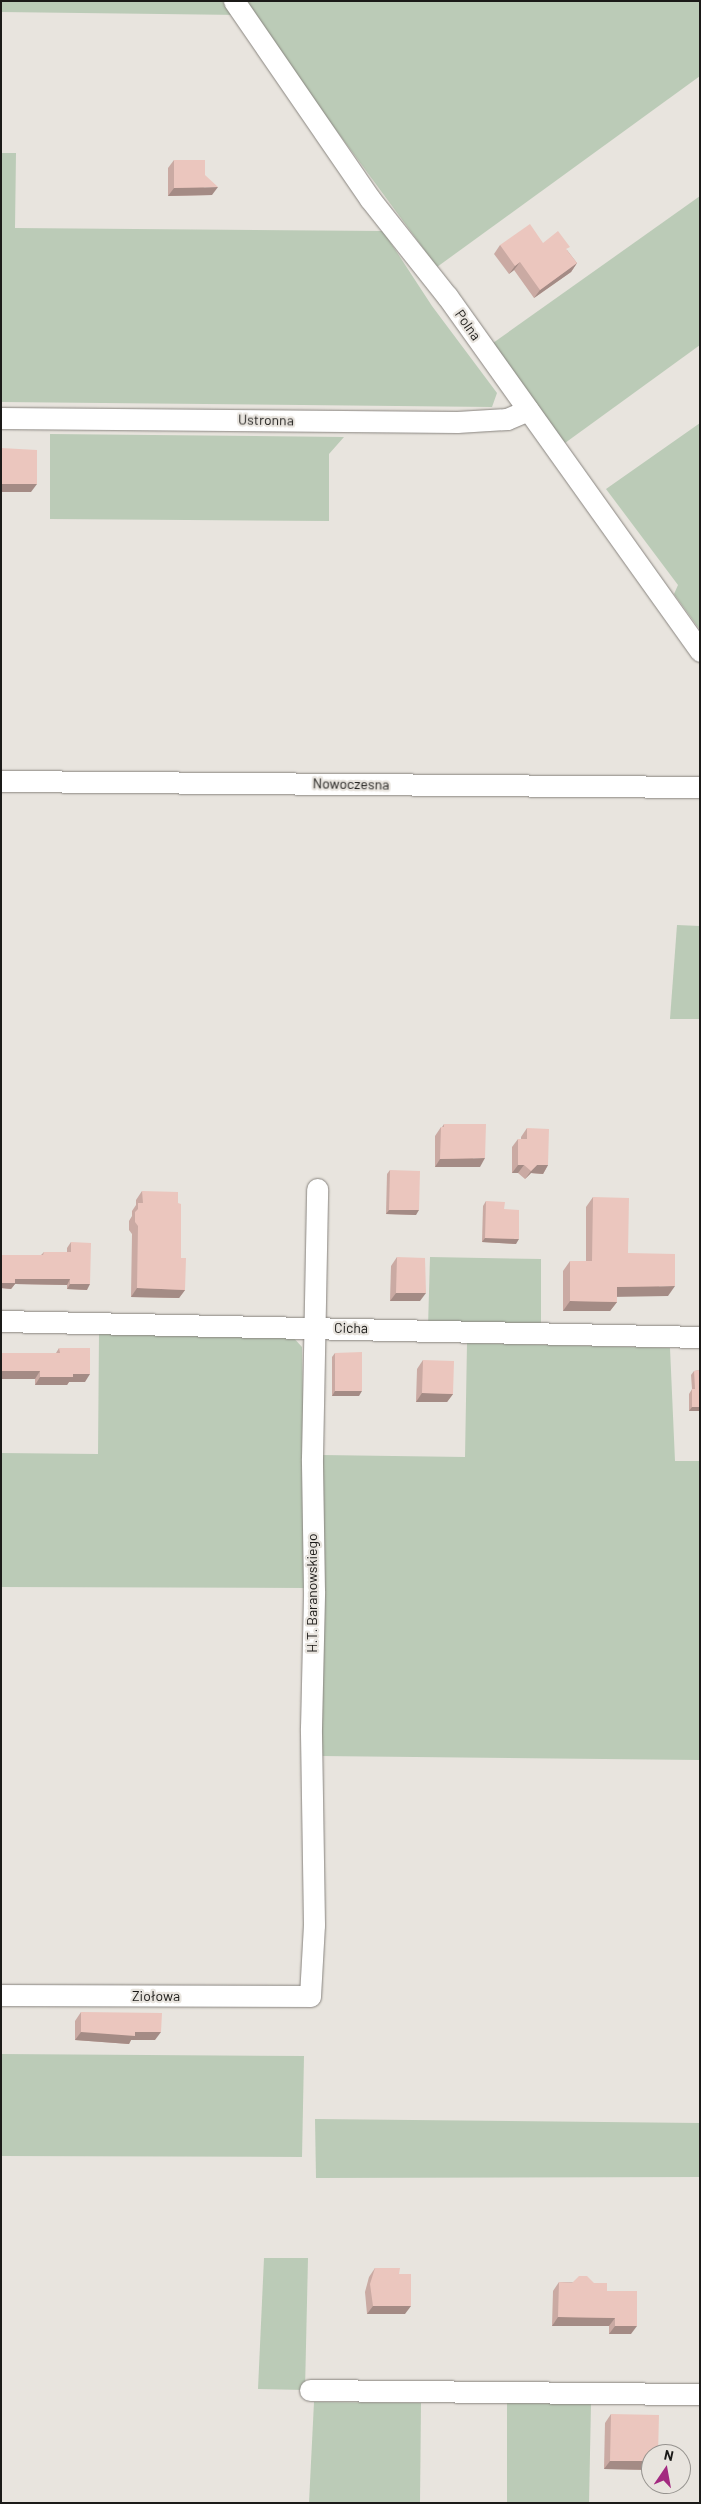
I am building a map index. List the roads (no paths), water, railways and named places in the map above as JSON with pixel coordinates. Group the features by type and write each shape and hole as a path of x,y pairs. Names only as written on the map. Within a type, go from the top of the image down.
{"street":[{"name":"Polna","path":"234,1 370,199 447,296 700,652"},
{"name":"Ustronna","path":"1,418 457,422 507,418 528,410"},
{"name":"Nowoczesna","path":"1,781 700,787"},
{"name":"H.T. Baranowskiego","path":"310,1996 314,1925 311,1728 317,1189"},
{"name":"Cicha","path":"1,1321 700,1337"},
{"name":"Ziołowa","path":"1,1995 310,1996"},
{"path":"310,2390 700,2394"}]}
